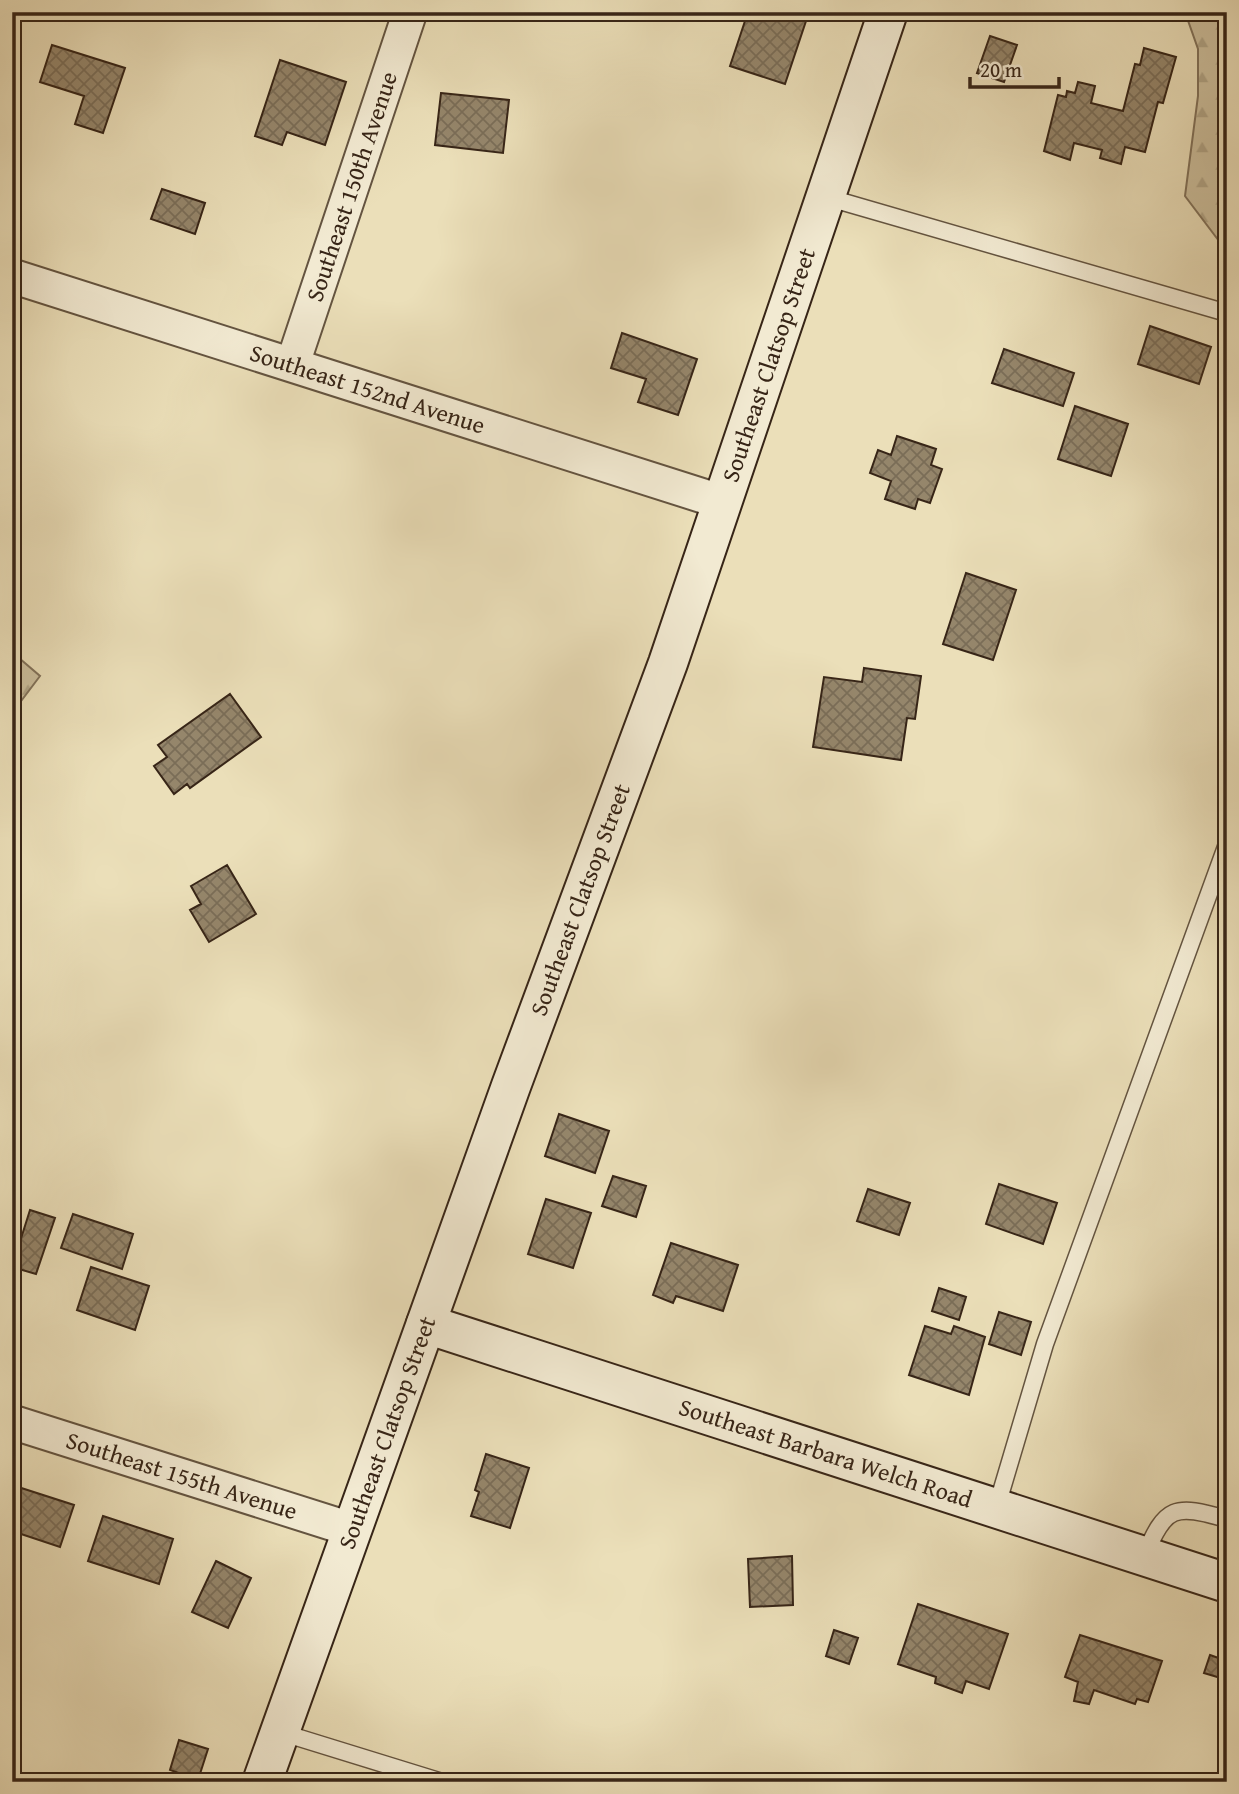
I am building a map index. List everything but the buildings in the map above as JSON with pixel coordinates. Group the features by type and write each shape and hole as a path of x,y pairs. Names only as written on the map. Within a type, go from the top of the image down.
{"street":[{"name":"Southeast 150th Avenue","path":"293,363 410,12"},
{"name":"Southeast Clatsop Street","path":"262,1782 667,663 888,12"},
{"name":"Southeast 152nd Avenue","path":"12,276 293,363 722,502"},
{"name":"Southeast Barbara Welch Road","path":"426,1324 1227,1583"},
{"name":"Southeast 155th Avenue","path":"12,1422 352,1530"}],"lane":[{"path":"826,197 1227,313"},
{"path":"996,1509 1045,1344 1227,844"},
{"path":"1144,1557 1158,1523 1172,1514 1189,1508 1227,1519"},
{"path":"280,1732 442,1782"}],"green space":[{"path":"1185,12 1227,12 1227,247 1222,245 1185,196 1198,96 1198,49"},
{"path":"12,652 40,676 12,713"}]}
